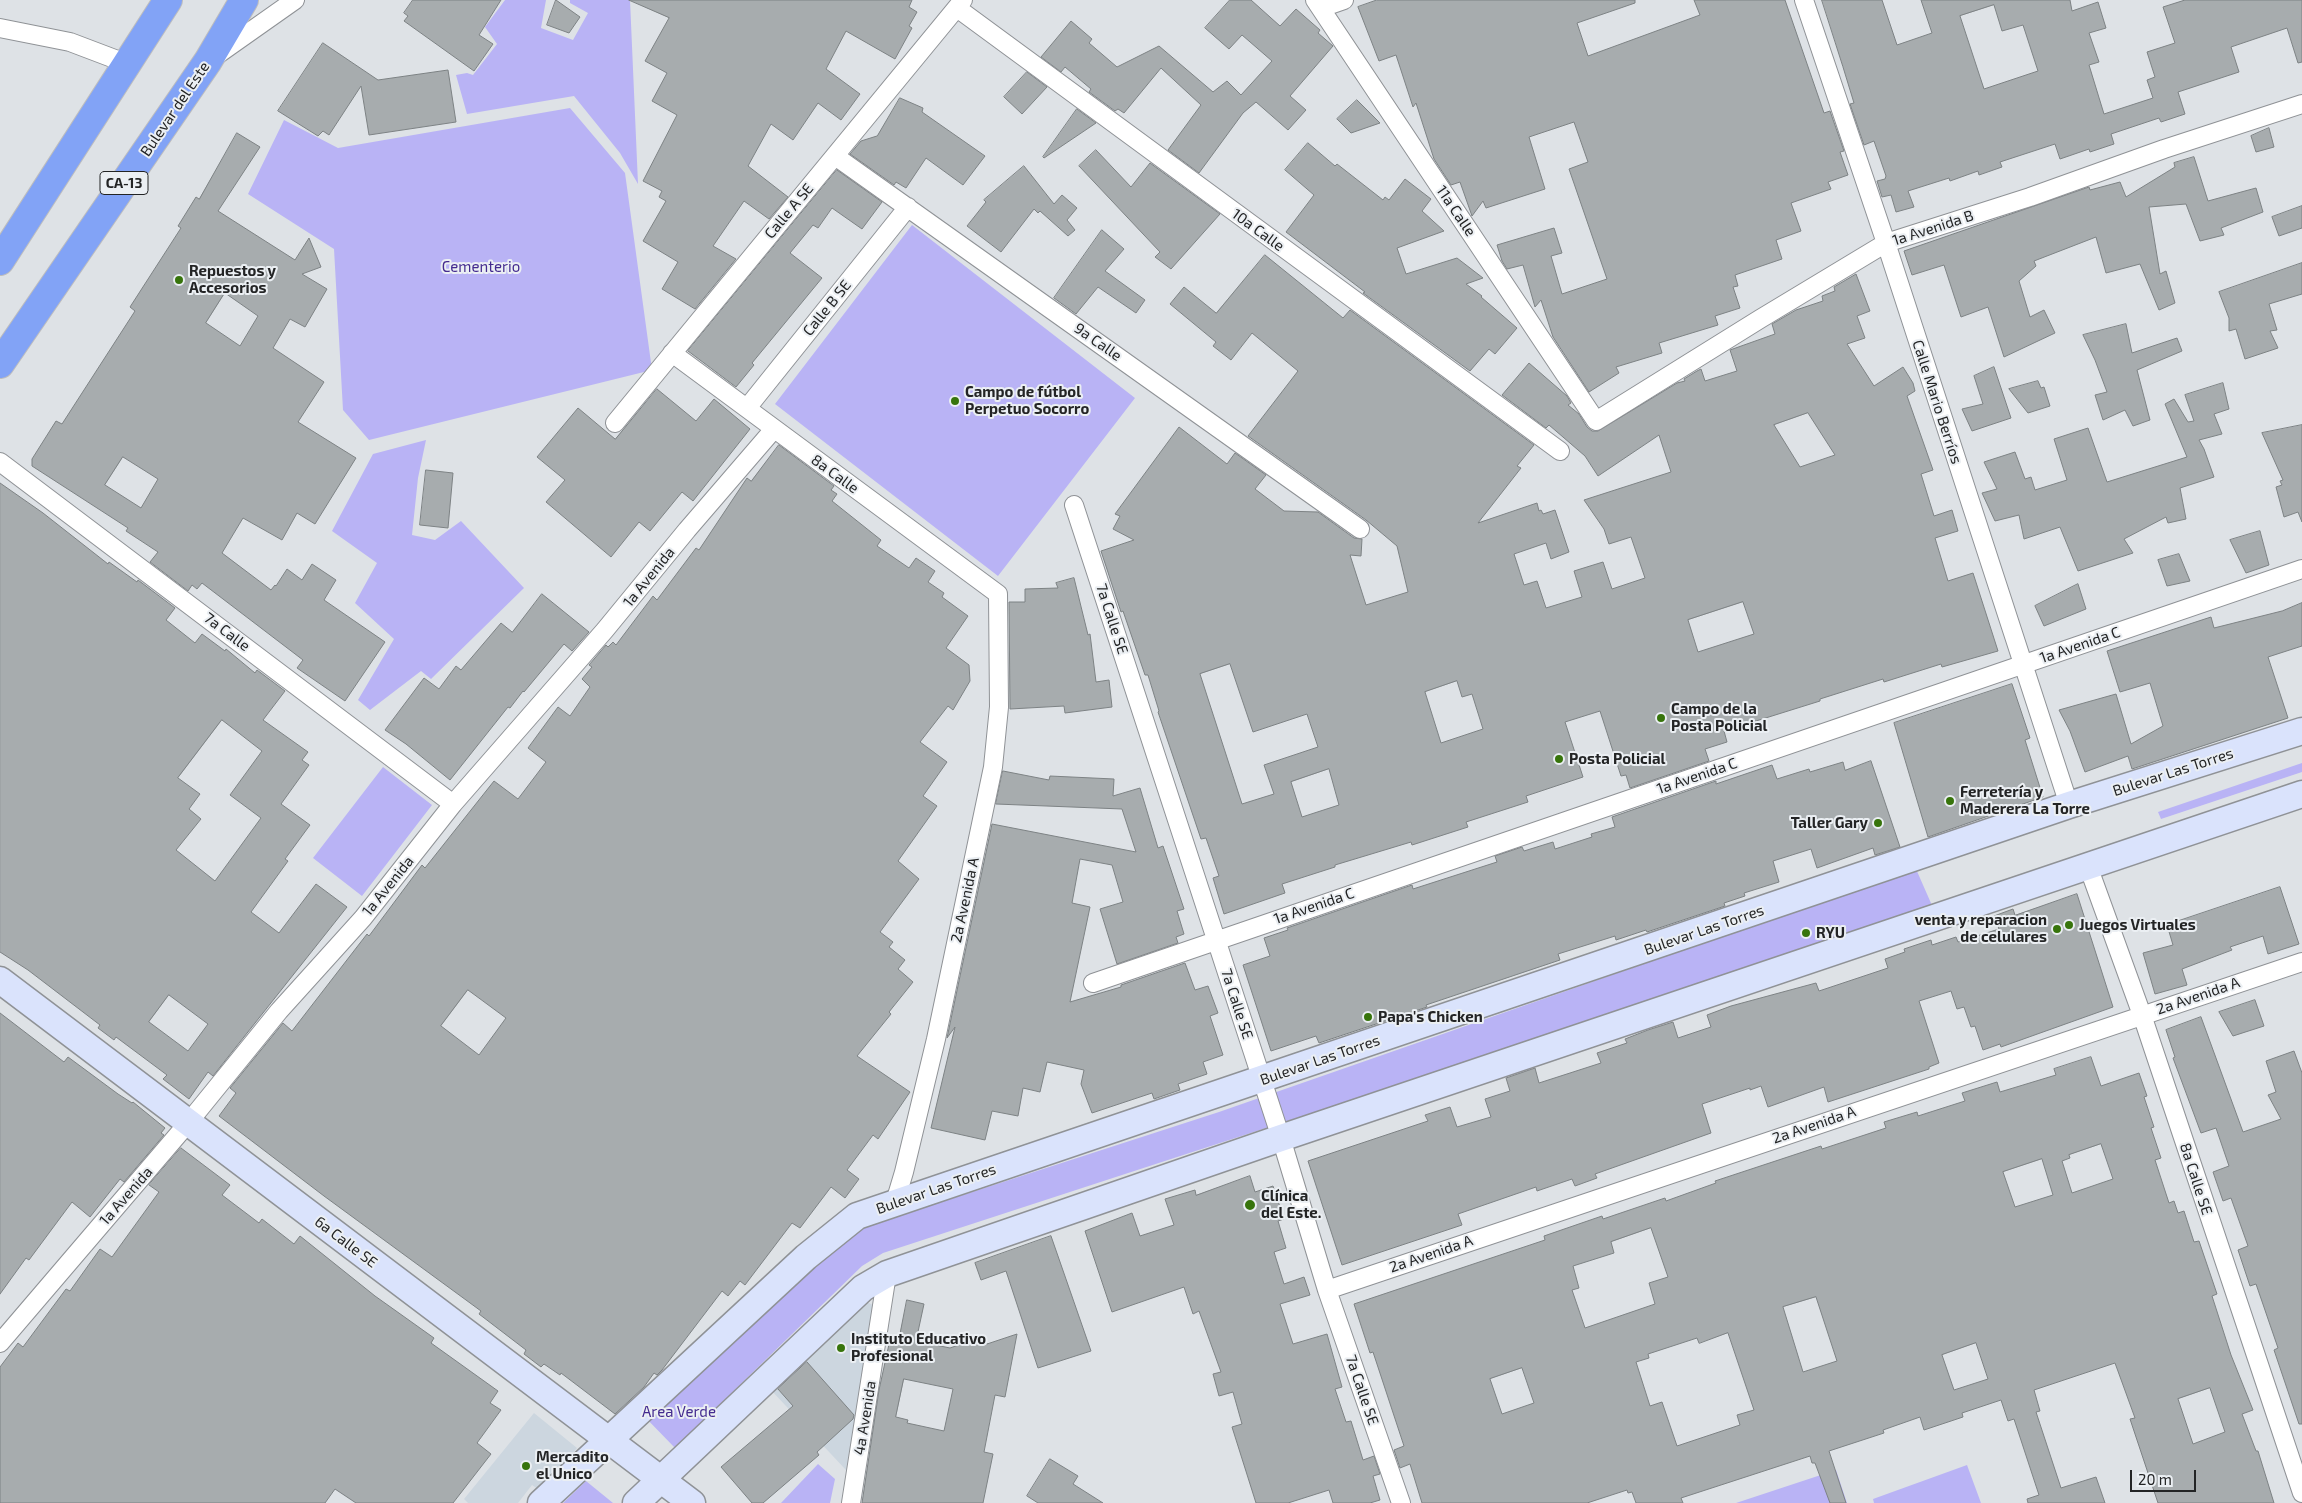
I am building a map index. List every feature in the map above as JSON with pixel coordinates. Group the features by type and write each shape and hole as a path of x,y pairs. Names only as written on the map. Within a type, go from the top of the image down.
{"highway":[{"path":"0,261 168,0"},
{"name":"Bulevar del Este","path":"0,364 208,61 244,0"}],"street":[{"path":"208,61 295,0"},
{"path":"1318,4 1344,0"},
{"name":"Calle Mario Berríos","path":"1804,0 1886,243 2069,805"},
{"name":"Calle A SE","path":"615,423 960,4"},
{"name":"10a Calle","path":"960,4 1560,451"},
{"name":"11a Calle","path":"1318,4 1596,421"},
{"path":"0,28 70,42 128,64"},
{"name":"1a Avenida B","path":"1596,421 1760,318 1886,243 2030,197 2164,149 2302,104"},
{"name":"9a Calle","path":"835,156 1360,529"},
{"name":"Calle B SE","path":"747,408 908,207"},
{"name":"8a Calle","path":"672,353 998,594"},
{"name":"1a Avenida","path":"0,1344 188,1123 279,1012 363,918 452,804 606,630 687,530 774,428"},
{"name":"7a Calle","path":"0,462 452,804"},
{"name":"7a Calle SE","path":"1074,505 1281,1138 1327,1290 1401,1503"},
{"name":"1a Avenida C","path":"1093,983 2302,569"},
{"name":"2a Avenida A","path":"895,1202 936,1039 993,767 999,708 998,594"},
{"name":"Bulevar Las Torres","path":"541,1503 833,1234 857,1216 2069,805 2302,730"},
{"path":"636,1503 863,1288 888,1274 1281,1138 2302,794"},
{"name":"8a Calle SE","path":"2088,866 2142,1015 2302,1493"},
{"name":"2a Avenida A","path":"1327,1290 2302,962"},
{"name":"6a Calle SE","path":"0,980 692,1503"},
{"name":"4a Avenida","path":"851,1503 888,1274"}],"shaded area":[{"name":"Instituto Educativo Profesional","path":"863,1300 877,1307 846,1470 770,1389"},
{"name":"Mercadito el Unico","path":"534,1413 577,1448 541,1491 532,1485 518,1503 468,1503 464,1499"}],"green space":[{"path":"505,0 546,0 541,28 573,40 588,13 570,3 570,0 630,0 638,184 620,153 574,96 467,114 456,75 467,73 473,75 497,44 485,27"},
{"name":"Cementerio","path":"570,108 625,173 652,370 369,440 343,410 334,249 248,194 284,120 338,148"},
{"name":"Campo de fútbol Perpetuo Socorro","path":"912,225 1135,398 998,576 775,404"},
{"path":"426,440 418,478 412,535 435,540 461,521 524,588 431,679 421,671 370,710 358,700 394,639 355,603 377,563 332,531 373,454"},
{"path":"2302,763 2302,772 2161,819 2158,812"},
{"path":"383,767 432,805 362,896 313,858"},
{"name":"Area Verde","path":"1916,869 1934,910 883,1253 862,1266 675,1448 642,1414 858,1229 1219,1112"},
{"path":"818,1464 835,1479 830,1503 781,1503"},
{"path":"1967,1465 1981,1503 1874,1503 1873,1499"},
{"path":"1836,1470 1847,1503 1736,1503"},
{"path":"586,1481 613,1503 563,1503"}],"building":[{"path":"413,0 501,0 479,35 493,44 474,71 404,21 408,16 404,13"},
{"path":"556,0 580,17 569,33 547,25"},
{"path":"629,0 912,0 909,7 917,12 909,26 912,28 895,59 846,31 826,69 860,94 841,120 818,103 793,140 771,124 748,166 788,197 769,219 744,201 713,246 736,259 695,309 662,289 678,262 643,241 666,201 659,197 662,191 643,181 677,115 652,101 667,73 645,61 669,18"},
{"path":"1230,0 1251,0 1280,26 1296,9 1320,30 1318,33 1333,46 1290,96 1306,110 1288,130 1256,102 1243,113 1199,173 1168,150 1201,105 1161,68 1124,113 1118,109 1115,111 1089,92 1091,89 1065,67 1061,72 1041,57 1071,21 1092,39 1089,43 1117,67 1159,46 1213,92 1227,81 1241,95 1272,61 1242,35 1229,49 1205,28"},
{"path":"1377,0 1635,0 1635,3 1577,23 1588,56 1700,15 1694,0 1785,0 1824,113 1830,111 1844,151 1840,152 1848,175 1828,182 1831,189 1791,203 1801,231 1776,240 1782,259 1735,275 1738,286 1733,287 1740,308 1715,316 1718,325 1659,343 1662,353 1616,367 1619,373 1589,392 1553,337 1541,300 1535,307 1523,265 1507,269 1502,261 1497,245 1554,228 1562,253 1551,256 1562,294 1607,279 1569,169 1588,162 1574,122 1529,137 1545,189 1486,208 1483,201 1472,216 1460,182 1451,185 1434,159 1416,103 1413,107 1396,55 1379,61 1358,7"},
{"path":"1822,0 1882,0 1897,45 1932,33 1921,0 2070,0 2072,11 2098,2 2106,28 2089,33 2099,62 2089,65 2104,114 2153,98 2147,80 2155,77 2147,52 2175,43 2163,7 2185,0 2302,0 2302,62 2298,63 2287,28 2231,47 2239,72 2178,92 2185,114 2161,122 2159,118 2111,134 2114,144 2090,152 2089,149 2060,159 2055,144 2000,162 2002,167 1979,175 1978,171 1950,181 1949,178 1908,191 1914,207 1896,212 1891,195 1882,197 1877,181 1885,179 1886,176 1874,141 1864,145 1850,104 1854,103","holes":["1994,5 2002,31 2023,25 2038,71 1984,89 1960,16"]},
{"path":"323,43 378,80 448,70 456,122 369,135 361,86 329,135 323,131 318,136 278,111"},
{"path":"1027,72 1047,87 1022,114 1004,97"},
{"path":"900,98 923,108 922,112 985,156 963,185 926,158 906,188 896,182 894,185 850,154 861,141 877,136"},
{"path":"1357,100 1380,123 1351,133 1337,119"},
{"path":"1077,109 1096,123 1044,158 1043,157"},
{"path":"2269,128 2274,147 2256,152 2251,136"},
{"path":"237,133 260,147 218,211 295,260 309,238 321,267 302,274 327,289 305,327 290,319 273,348 324,382 298,422 356,458 315,524 297,513 282,540 243,518 222,553 271,590 276,586 287,569 302,580 312,564 336,580 324,600 385,642 345,701 297,668 303,660 202,583 197,589 192,585 188,591 150,562 158,552 126,531 128,528 32,466 32,459 56,421 62,424 135,311 130,307 181,228 178,226 196,197 199,199","holes":["225,293 258,316 240,346 206,323","123,457 158,479 141,508 105,485"]},
{"path":"1308,143 1335,166 1337,164 1383,200 1385,197 1389,200 1405,179 1431,199 1422,211 1444,231 1397,248 1406,274 1457,258 1483,278 1466,284 1517,328 1495,354 1489,349 1470,371 1363,293 1365,292 1286,232 1314,195 1285,170"},
{"path":"1096,150 1131,187 1150,163 1220,214 1171,269 1155,257 1160,252 1079,166"},
{"path":"2194,157 2208,201 2256,188 2263,212 2221,228 2224,235 2200,241 2186,204 2149,207 2160,274 2166,271 2175,303 2159,310 2140,264 2106,273 2096,237 2034,261 2036,266 2019,281 2030,317 2044,310 2055,333 2004,357 1988,307 1961,317 1944,265 1912,275 1904,251 2089,187 2090,190 2120,182 2126,197 2175,167 2174,163"},
{"path":"1024,166 1054,204 1062,195 1077,208 1067,220 1075,230 1068,236 1040,211 1038,213 1034,209 1001,252 967,226 986,202 984,200"},
{"path":"837,170 882,202 862,229 832,208 818,228 813,225 790,253 822,278 752,363 754,365 736,387 688,351"},
{"path":"2302,206 2302,228 2279,236 2272,217"},
{"path":"1102,230 1124,249 1105,271 1145,300 1136,313 1098,287 1076,314 1054,298"},
{"path":"1265,255 1343,318 1350,310 1534,445 1517,466 1521,468 1478,523 1537,503 1539,511 1541,510 1543,514 1555,510 1569,552 1551,559 1546,543 1514,554 1524,585 1537,581 1546,608 1582,597 1574,571 1603,562 1612,589 1645,578 1631,537 1609,544 1604,529 1584,500 1671,472 1659,435 1598,476 1585,456 1549,425 1546,428 1502,395 1529,363 1567,396 1571,403 1568,405 1579,414 1587,427 1592,431 1598,431 1677,383 1685,381 1684,379 1701,369 1705,381 1737,371 1730,350 1775,334 1772,324 1796,310 1823,301 1822,296 1835,291 1834,287 1856,274 1870,311 1857,316 1865,338 1847,344 1874,386 1903,367 1913,383 1915,391 1907,396 1933,470 1921,474 1934,516 1952,510 1958,531 1935,538 1948,581 1973,573 1998,651 1942,667 1941,664 1884,682 1883,679 1724,731 1727,742 1705,749 1709,761 1630,788 1626,775 1621,776 1600,711 1565,722 1583,777 1526,796 1528,802 1466,822 1468,827 1412,845 1411,842 1335,865 1335,867 1282,884 1285,893 1224,914 1213,878 1219,876 1206,838 1201,839 1158,712 1148,675 1145,675 1123,611 1121,612 1101,551 1134,540 1113,529 1120,516 1115,514 1179,427 1227,464 1235,453 1266,475 1255,489 1284,511 1318,512 1354,538 1362,539 1361,556 1350,555 1366,605 1408,592 1397,546 1366,520 1248,436 1298,371 1252,333 1231,360 1213,346 1216,342 1170,304 1184,287 1216,313","holes":["1808,413 1835,455 1800,467 1774,425","1743,602 1754,634 1698,652 1688,620","1230,664 1253,732 1307,714 1318,747 1264,765 1274,794 1242,804 1200,674","1457,681 1462,697 1472,694 1483,729 1441,743 1425,692","1329,769 1339,805 1302,817 1291,782"]},
{"path":"2302,263 2302,294 2269,304 2277,330 2270,331 2278,348 2245,359 2236,329 2229,331 2229,318 2219,292"},
{"path":"2126,324 2132,353 2177,338 2182,351 2137,370 2150,420 2133,426 2125,410 2103,420 2095,395 2107,392 2083,335"},
{"path":"1994,367 2011,418 1972,431 1962,409 1983,404 1974,376"},
{"path":"2038,381 2041,388 2044,387 2050,406 2028,413 2009,389"},
{"path":"2223,383 2229,409 2214,414 2222,434 2199,440 2214,477 2180,488 2186,519 2168,523 2166,517 2124,539 2133,553 2078,571 2060,527 2024,539 2019,515 1995,521 1982,493 1997,489 1984,462 2015,452 2025,479 2031,477 2035,490 2067,480 2054,439 2088,428 2107,482 2187,457 2165,404 2174,399 2188,422 2194,421 2185,395"},
{"path":"657,389 696,421 714,399 750,429 693,501 682,492 650,531 639,522 611,557 546,502 565,480 537,457 578,408 615,439"},
{"path":"2302,425 2302,522 2298,512 2284,517 2276,487 2282,485 2280,481 2283,480 2262,433"},
{"path":"779,445 834,486 831,490 837,494 832,501 881,540 877,546 909,568 916,558 935,571 928,582 944,593 942,597 968,616 946,648 969,665 970,681 953,710 948,706 920,742 947,762 923,796 937,806 898,861 919,879 880,932 893,942 889,947 905,960 898,969 913,982 889,1012 891,1014 857,1056 910,1092 878,1139 873,1135 847,1170 859,1179 845,1198 831,1187 800,1228 792,1223 745,1285 740,1281 728,1296 722,1291 662,1370 657,1375 654,1373 644,1387 615,1414 561,1373 560,1375 544,1364 541,1367 524,1354 526,1350 479,1314 481,1311 219,1116 236,1093 230,1088 283,1023 292,1031 367,934 369,936 422,865 425,868 494,781 518,799 546,762 528,748 558,707 570,716 590,687 582,679 592,667 589,665 606,645 608,647 613,642 616,645 653,596 657,600 696,548 699,550 747,478 751,481","holes":["468,990 506,1018 479,1055 441,1026"]},
{"path":"426,470 453,473 448,528 420,525"},
{"path":"0,483 43,513 108,564 109,562 137,582 138,580 175,608 166,620 195,643 202,634 225,651 226,649 255,673 257,670 285,691 263,720 308,752 302,760 309,765 281,804 310,825 285,859 288,861 251,912 279,933 316,884 347,907 213,1076 208,1072 189,1099 163,1079 167,1075 116,1037 114,1040 98,1028 100,1025 28,970 0,952","holes":["222,720 262,751 230,795 261,818 215,881 176,850 201,819 189,809 200,794 178,778","169,995 208,1024 188,1051 149,1022"]},
{"path":"2260,531 2269,565 2246,573 2230,540"},
{"path":"2179,554 2190,581 2167,586 2158,560"},
{"path":"1074,578 1088,635 1090,634 1096,682 1109,680 1112,707 1065,713 1064,706 1010,709 1009,602 1025,602 1025,589 1058,588 1056,583"},
{"path":"2078,584 2086,609 2044,626 2035,606"},
{"path":"542,594 589,632 572,651 564,644 510,708 508,707 450,780 406,744 385,730 424,678 439,689 456,666 461,670 501,623 512,632"},
{"path":"2302,603 2302,646 2268,657 2288,718 2132,769 2128,756 2085,772 2070,731 2059,710 2116,694 2131,744 2163,726 2150,683 2120,692 2107,651 2211,617 2214,628 2282,611"},
{"path":"2012,684 2030,738 2025,740 2043,797 1928,837 1894,723"},
{"path":"1871,761 1900,847 1875,855 1873,848 1817,868 1811,849 1773,861 1779,882 1744,893 1745,896 1724,903 1725,906 1647,932 1646,930 1616,940 1615,936 1558,954 1560,960 1319,1043 1316,1036 1271,1051 1243,965 1270,956 1264,938 1288,930 1287,928 1412,885 1413,889 1497,862 1495,856 1522,847 1524,851 1553,842 1555,849 1592,837 1591,834 1615,827 1612,817 1716,781 1716,784 1772,765 1777,779 1809,769 1810,772 1843,762 1845,770"},
{"path":"1003,771 1049,780 1050,776 1114,779 1113,796 1140,788 1158,848 1163,846 1184,909 1177,911 1184,934 1176,937 1178,943 1117,964 1100,909 1123,902 1112,865 1080,859 1072,903 1090,907 1070,1002 1121,987 1121,985 1185,963 1195,990 1208,986 1218,1013 1210,1016 1223,1055 1203,1062 1207,1074 1178,1084 1180,1090 1154,1099 1152,1093 1092,1113 1081,1084 1084,1070 1047,1062 1040,1092 1023,1088 1018,1116 992,1111 985,1140 931,1128 955,1027 947,1038 992,824 1136,852 1122,809 996,804"},
{"path":"2280,887 2299,944 2268,954 2263,936 2230,947 2232,950 2182,969 2187,985 2155,994 2143,953 2173,945 2167,925"},
{"path":"2077,894 2113,1007 2001,1047 2000,1044 1983,1050 1975,1026 1971,1027 1964,1007 1957,1009 1951,991 1919,1001 1939,1063 1929,1067 1929,1069 1828,1102 1824,1087 1768,1107 1761,1086 1702,1104 1711,1133 1595,1174 1597,1178 1575,1186 1572,1179 1537,1191 1536,1187 1458,1214 1462,1225 1342,1265 1308,1161 1428,1121 1425,1115 1450,1107 1457,1127 1491,1117 1485,1099 1510,1091 1506,1078 1535,1068 1539,1083 1601,1063 1597,1053 1627,1043 1625,1039 1648,1030 1673,1022 1678,1038 1711,1027 1707,1015 1731,1006 1816,983 1819,991 1888,968 1885,959 1905,952 1904,949 1931,940 1932,945 1956,937 1958,942 1999,929 1994,916 2013,909 2015,915"},
{"path":"2255,1000 2264,1026 2233,1036 2219,1012"},
{"path":"0,1013 64,1062 68,1057 118,1094 133,1102 165,1128 161,1133 164,1135 124,1182 120,1179 90,1217 72,1202 29,1260 26,1258 0,1294"},
{"path":"2201,1017 2243,1132 2281,1119 2268,1095 2276,1092 2266,1061 2294,1051 2302,1073 2302,1424 2299,1424 2274,1350 2278,1348 2256,1284 2250,1286 2238,1250 2248,1246 2231,1198 2223,1201 2213,1172 2229,1166 2216,1128 2201,1133 2173,1058 2175,1057 2166,1030"},
{"path":"2091,1057 2101,1086 2139,1073 2147,1096 2144,1097 2154,1127 2151,1128 2161,1158 2155,1160 2169,1203 2174,1201 2178,1213 2184,1211 2194,1242 2199,1241 2217,1294 2212,1296 2231,1355 2253,1410 2242,1414 2256,1451 2258,1451 2274,1503 2158,1503 2130,1419 2135,1418 2115,1363 2034,1390 2040,1411 2036,1412 2061,1488 2096,1477 2105,1503 2028,1503 2027,1499 2039,1495 2014,1419 2008,1421 2001,1400 1962,1413 1963,1417 1924,1430 1920,1417 1883,1430 1884,1433 1829,1451 1846,1503 1830,1503 1815,1463 1812,1463 1810,1456 1681,1498 1683,1503 1636,1503 1632,1492 1628,1493 1627,1490 1587,1503 1422,1503 1410,1464 1400,1468 1394,1450 1404,1446 1373,1352 1370,1353 1354,1304 1545,1240 1544,1236 1602,1216 1603,1219 1665,1198 1666,1201 1716,1183 1715,1181 1821,1146 1822,1149 1886,1128 1884,1122 1917,1112 1918,1116 1965,1101 1962,1093 1997,1082 2000,1092 2056,1075 2054,1069","holes":["2101,1144 2113,1179 2072,1193 2062,1161 2070,1158 2069,1155","2042,1159 2053,1195 2015,1207 2003,1172","1651,1228 1668,1277 1649,1283 1655,1304 1585,1328 1572,1290 1579,1288 1573,1266 1614,1253 1611,1242","1816,1297 1837,1361 1803,1372 1783,1307","1728,1333 1754,1410 1737,1415 1740,1425 1677,1446 1662,1402 1650,1406 1636,1362 1649,1358 1648,1354 1697,1338 1699,1343","1976,1343 1988,1379 1954,1390 1942,1355","1522,1368 1534,1403 1502,1414 1490,1379","2210,1388 2225,1432 2193,1444 2178,1399"]},
{"path":"181,1148 230,1185 222,1195 259,1223 262,1219 294,1244 300,1236 375,1296 434,1338 431,1343 498,1391 490,1403 501,1410 477,1443 491,1454 453,1503 356,1503 335,1489 325,1503 0,1503 0,1367 18,1343 23,1347 66,1289 70,1291 100,1249 112,1257 159,1192 149,1185"},
{"path":"1250,1176 1255,1192 1273,1186 1284,1219 1278,1221 1286,1248 1274,1252 1284,1284 1304,1277 1310,1295 1280,1304 1293,1344 1327,1334 1342,1387 1335,1389 1346,1422 1351,1421 1363,1460 1374,1456 1380,1474 1373,1476 1380,1500 1370,1503 1333,1503 1329,1490 1288,1503 1256,1503 1232,1427 1242,1424 1233,1392 1219,1396 1213,1374 1221,1372 1199,1311 1193,1314 1184,1287 1112,1312 1085,1231 1132,1213 1140,1236 1174,1225 1165,1199 1195,1190 1196,1195"},
{"path":"1051,1236 1091,1351 1038,1368 1006,1271 981,1280 975,1263"},
{"path":"907,1300 924,1304 916,1341 950,1348 984,1336 987,1344 1017,1334 1005,1397 995,1395 984,1452 993,1454 983,1503 862,1503 879,1390 891,1335 899,1337","holes":["904,1379 953,1389 944,1431 907,1423 908,1420 896,1417"]},
{"path":"807,1362 854,1415 853,1419 817,1452 819,1455 763,1503 752,1503 721,1467 793,1406 778,1389"},
{"path":"1050,1459 1078,1476 1073,1484 1103,1503 1038,1503 1027,1496"}],"place":[{"name":"Repuestos y Accesorios","path":"179,280"},
{"name":"Campo de fútbol Perpetuo Socorro","path":"955,401"},
{"name":"Campo de la Posta Policial","path":"1661,718"},
{"name":"Posta Policial","path":"1559,759"},
{"name":"Ferretería y Maderera La Torre","path":"1950,801"},
{"name":"Taller Gary","path":"1878,823"},
{"name":"Juegos Virtuales","path":"2069,925"},
{"name":"venta y reparacion de celulares","path":"2057,929"},
{"name":"RYU","path":"1806,933"},
{"name":"Papa's Chicken","path":"1368,1017"},
{"name":"Clínica del Este.","path":"1250,1205"},
{"name":"Instituto Educativo Profesional","path":"841,1348"},
{"name":"Mercadito el Unico","path":"526,1466"}]}
